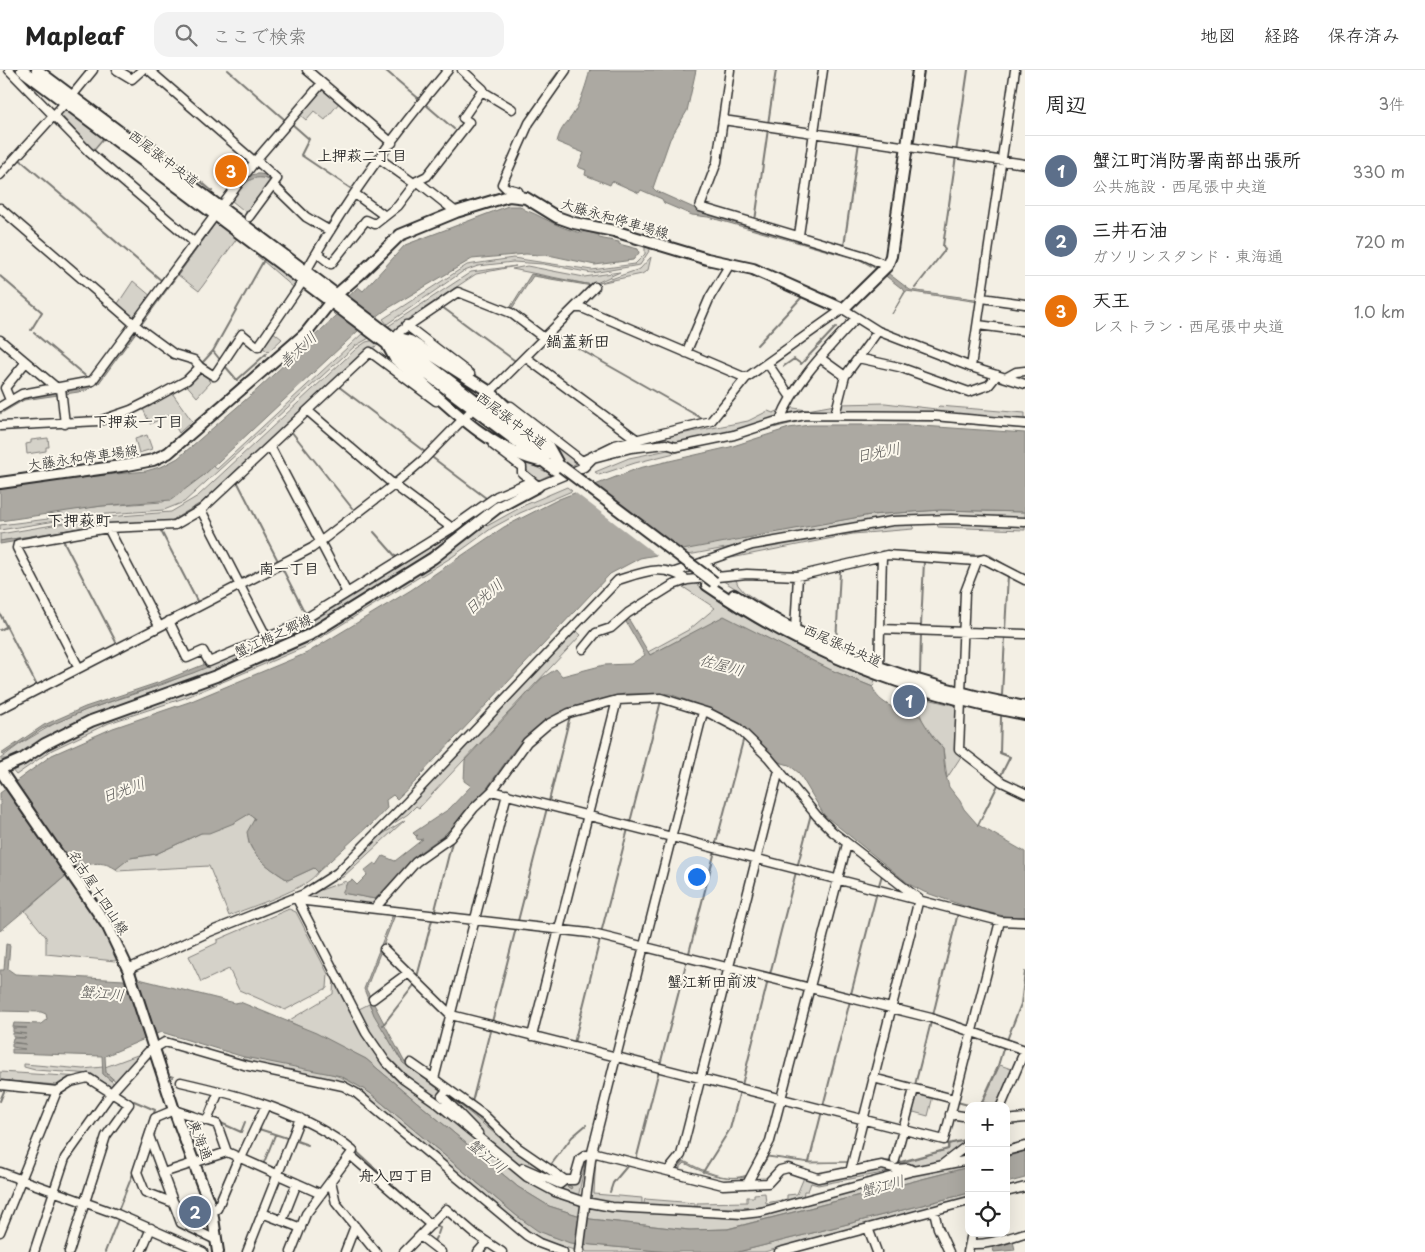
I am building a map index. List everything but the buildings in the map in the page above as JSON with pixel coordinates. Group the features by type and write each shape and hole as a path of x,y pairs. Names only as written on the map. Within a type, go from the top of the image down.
{"main road":[{"name":"西尾張中央道","path":"22,70 68,99 336,300 545,462 558,467"},
{"name":"西尾張中央道","path":"37,70 68,99"},
{"path":"843,309 884,269 891,256 918,70"},
{"name":"大藤永和停車場線","path":"0,483 128,465 153,460 168,453 305,334 360,274 400,235 456,212 502,197 520,196 532,201 557,217 753,269 843,309"},
{"name":"西尾張中央道","path":"380,335 780,630 844,662 908,686 1025,707"},
{"path":"380,335 410,341 481,386 486,396 548,446 558,467"},
{"path":"380,335 395,359 465,417 524,458 545,462"},
{"name":"蟹江梅之郷線","path":"2,773 45,744 91,721 216,676 309,635 434,558 497,508 535,483"},
{"name":"西尾張中央道","path":"713,581 795,630 878,668 961,697 1025,714"},
{"name":"名古屋十四山線","path":"2,773 108,927 128,968 152,1044"},
{"name":"東海通","path":"152,1044 212,1212 218,1252"}],"street":[{"path":"9,70 89,152 195,243"},
{"path":"0,175 93,70"},
{"path":"117,70 132,79 142,70"},
{"path":"148,70 277,179 249,217"},
{"path":"307,70 392,143"},
{"path":"309,266 355,194 448,70"},
{"path":"462,70 481,87 482,91 512,109"},
{"path":"520,196 518,191 506,188 502,184 529,123 566,70"},
{"path":"730,70 717,162 700,207 866,256 884,269"},
{"path":"798,235 823,70"},
{"path":"971,367 1015,70"},
{"path":"0,407 10,400 30,392 60,390 92,382 137,327 255,161 322,82"},
{"path":"317,253 331,264 366,220 375,224 398,206 416,183 427,176 469,122 463,118 482,91"},
{"path":"723,120 1025,164"},
{"path":"380,159 456,212"},
{"path":"274,183 306,217 330,231"},
{"path":"355,194 385,216"},
{"path":"0,208 137,327 174,354 194,360 200,367 214,376 242,334 258,347 301,284"},
{"path":"686,353 710,297 730,264"},
{"path":"582,464 507,402 486,396 595,287"},
{"path":"399,332 458,292 511,313 544,338"},
{"path":"981,300 1025,304"},
{"path":"574,308 582,308 746,378"},
{"path":"582,464 615,445 711,422 746,378 843,309 878,331 971,367 1025,384"},
{"path":"780,420 790,396 820,358 856,318"},
{"path":"978,325 1025,331"},
{"path":"406,326 476,379 481,386"},
{"path":"835,415 845,376 878,331"},
{"path":"78,668 16,547 18,544 108,528 175,525 201,510 370,352 380,335"},
{"path":"0,340 60,390 65,424"},
{"path":"370,352 465,417 472,429 522,467 522,472 535,483"},
{"path":"525,357 636,439"},
{"path":"820,358 845,376"},
{"path":"858,358 899,367 969,392 989,384 997,375"},
{"path":"10,400 4,388 26,362"},
{"path":"768,364 790,396"},
{"path":"0,426 99,421 131,410 187,380 200,367"},
{"path":"1007,377 1016,372 1025,371"},
{"path":"308,411 394,485 452,528"},
{"path":"168,622 187,658 203,651 209,662 292,627 452,528 497,496 535,483 593,458 630,448 666,444 676,447 734,435 780,420 806,415 934,416 1025,424"},
{"path":"0,709 320,542 423,460 465,417"},
{"path":"270,446 347,594"},
{"path":"201,510 267,638"},
{"path":"128,968 296,897 337,873 406,804 618,580 652,570 675,572 752,545 892,522 951,519 1025,522"},
{"path":"108,528 159,626"},
{"path":"878,668 882,556"},
{"path":"583,649 596,632 612,628 628,613 673,585 687,580 713,581 747,574 798,576 852,565 882,556 977,561 991,560 1025,580"},
{"path":"977,561 965,592 959,749 1002,782 1025,793"},
{"path":"704,562 713,581"},
{"path":"675,572 687,580"},
{"path":"795,630 798,576"},
{"path":"880,629 1025,634"},
{"path":"375,908 416,862 450,838 474,808 492,791 527,742 548,724 569,713 617,700 669,699 738,728 779,770 817,816 847,844 919,899"},
{"path":"532,1036 617,700"},
{"path":"579,1251 592,1154 703,712"},
{"path":"668,1171 681,1155 779,770"},
{"path":"492,791 1000,921 1025,922"},
{"path":"434,1079 507,794"},
{"path":"750,1179 768,1146 782,1099 847,844"},
{"path":"296,897 306,901 589,933 932,1018 1025,1050 1003,1102"},
{"path":"296,897 366,1033 386,1062 403,1079 437,1103 492,1150 539,1184 585,1204 743,1214 761,1212 913,1171 965,1161"},
{"path":"850,1172 919,899"},
{"path":"384,949 451,1015 944,1140 1000,921"},
{"path":"373,1000 408,973"},
{"path":"34,1252 65,1158 112,1092 152,1044 173,1042 244,1065 343,1086 356,1094 526,1235 539,1243 563,1252"},
{"path":"411,1063 434,1079 492,1150"},
{"path":"0,1232 57,1092 71,1082 88,1078 127,1102 106,1136 82,1202 69,1252"},
{"path":"873,1078 954,1099"},
{"path":"181,1082 266,1104 300,1118 336,1137 353,1151 306,1214 291,1252"},
{"path":"0,1085 57,1092"},
{"path":"895,1160 914,1089"},
{"path":"207,1121 219,1091"},
{"path":"446,1092 485,1116 517,1147 564,1182"},
{"path":"212,1212 218,1209 266,1104"},
{"path":"174,1203 145,1192 137,1172 155,1118 174,1110 217,1124 227,1152"},
{"path":"950,1114 965,1117"},
{"path":"247,1252 300,1118"},
{"path":"1010,1120 1025,1118"},
{"path":"150,1136 181,1223 216,1240"},
{"path":"1010,1150 1025,1146"},
{"path":"941,1166 965,1147"},
{"path":"163,1173 227,1152 321,1194"},
{"path":"510,1163 513,1162 534,1174 564,1182 574,1180 580,1159 592,1154 723,1185 750,1179 768,1183 780,1170 788,1168 818,1178 882,1165 897,1169 908,1168 913,1171"},
{"path":"350,1155 431,1225"},
{"path":"0,1172 151,1228 203,1252"},
{"path":"331,1181 336,1203 376,1252"},
{"path":"282,1221 298,1183"},
{"path":"1010,1191 1025,1187"},
{"path":"779,1252 965,1204"},
{"path":"404,1252 446,1209 475,1234 502,1252"},
{"path":"934,1211 938,1228 949,1252"},
{"path":"262,1213 301,1228"},
{"path":"345,1252 355,1226"},
{"path":"141,1252 151,1228"},
{"path":"868,1228 876,1252"},
{"path":"970,1248 1025,1232"},
{"path":"420,1236 441,1252"},
{"path":"478,1252 487,1242"}],"shaded area":[{"path":"321,88 339,103 325,120 314,111 306,120 298,113"},
{"path":"65,106 105,136 93,151 58,112"},
{"path":"253,177 263,177 272,182 248,214 232,201 247,180"},
{"path":"217,221 238,237 199,291 178,275"},
{"path":"645,244 651,248 640,265 592,273 543,264 513,262 478,266 462,272 387,324 383,319 467,265 513,258 592,270 635,264 645,254"},
{"path":"257,250 297,282 294,288 255,254"},
{"path":"651,257 648,270 642,274 599,283 640,269"},
{"path":"516,266 476,274 402,323 403,325 396,332 387,327 471,272"},
{"path":"527,266 584,277 620,272 592,285 512,269"},
{"path":"133,281 152,297 135,320 117,305"},
{"path":"272,331 282,339 268,352 261,346"},
{"path":"364,332 371,337 355,346 184,502 164,510 93,515 0,530 0,525 48,519 47,513 102,506 163,502 204,475 213,466 217,469"},
{"path":"375,340 380,344 369,350 201,503 171,521 105,524 0,541 0,534 94,518 171,512 198,496 356,349 366,342"},
{"path":"201,368 212,376 208,380 211,382 197,397 185,383"},
{"path":"170,390 192,421 179,433 169,415 150,424 143,409"},
{"path":"885,403 936,409 939,406 1025,413 1025,422 838,413 839,404"},
{"path":"835,405 833,413 784,417 787,407 807,410"},
{"path":"510,408 577,459 578,462 570,467"},
{"path":"783,409 779,418 732,434 681,444 669,440 614,447 748,421 768,411 773,413"},
{"path":"889,416 1025,425 1025,429 936,421 805,420 635,463 599,475 595,472 629,458 736,436 805,417"},
{"path":"147,435 152,449 139,453 135,439"},
{"path":"48,438 49,447 46,447 46,451 27,454 26,444 31,443 31,440"},
{"path":"490,440 531,465 551,474 537,481"},
{"path":"567,487 572,491 520,513 492,528 452,557 305,647 187,697 109,723 52,750 16,775 11,769 89,727 268,658 484,523 487,526 525,505"},
{"path":"511,494 399,574 310,629 215,670 95,714 63,728 20,754 7,759 0,759 20,744 57,722 86,710 164,684 311,622 447,537 486,508"},
{"path":"940,510 1025,512 1025,519 951,518 839,527 688,555 679,549 870,515"},
{"path":"950,521 1025,524 1025,530 938,527 937,524 919,522"},
{"path":"914,522 913,529 853,534 716,561 789,540"},
{"path":"735,577 738,585 744,592 792,623 720,579"},
{"path":"692,581 735,611 780,637 827,660 875,680 873,687 831,670 724,617 650,655 648,652 690,629 715,608 680,585"},
{"path":"573,628 581,635 419,808 416,806 408,814 379,833"},
{"path":"919,697 957,706 962,755 947,778 943,748 924,725 918,708"},
{"path":"249,814 255,818 248,837 249,843 257,856 270,868 288,880 314,868 318,872 303,885 291,891 229,916 209,866 117,871 116,867 130,858 156,854 201,833 218,829"},
{"path":"405,820 343,877 329,883 378,837"},
{"path":"68,874 98,920 118,957 115,961 46,954 46,937 25,911"},
{"path":"346,881 343,893 375,899 378,896 380,897 373,905 308,899 304,896"},
{"path":"289,909 296,912 328,974 327,988 285,1010 239,990 229,969 201,982 189,956 217,943 217,940"},
{"path":"334,974 385,1064 528,1179 581,1203 730,1216 965,1163 965,1168 727,1229 690,1230 590,1219 549,1206 518,1187 366,1059 288,1021 333,994"},
{"path":"369,1004 400,1059 443,1092 466,1121 404,1077 372,1040 357,1010"},
{"path":"222,1053 242,1059 244,1057 293,1064 326,1072 356,1084 370,1093 517,1216 548,1235 575,1243 574,1250 539,1239 513,1221 366,1098 325,1078 245,1063 221,1055"},
{"path":"140,1054 118,1083 106,1073 105,1067"},
{"path":"24,1064 83,1069 103,1067 103,1074 116,1085 111,1087 92,1074 35,1070 24,1067"},
{"path":"1000,1065 1014,1070 1000,1102 983,1102"},
{"path":"0,1072 82,1077 56,1087 56,1085 0,1080"},
{"path":"915,1092 933,1096 928,1116 910,1111"},
{"path":"446,1094 548,1175 525,1168 512,1159 507,1159 483,1136"},
{"path":"965,1141 965,1145 942,1164 915,1170 913,1164 900,1167 878,1162 902,1163 949,1149 949,1144"},
{"path":"596,1155 594,1194 642,1198 642,1207 589,1200"},
{"path":"586,1158 578,1198 547,1186 549,1182 564,1186 566,1182 570,1184 576,1183 583,1159"},
{"path":"881,1167 897,1171 890,1176 888,1172 818,1185 811,1183 808,1191 804,1191 803,1198 764,1207 697,1209 697,1203 747,1202 747,1197 754,1197 754,1194 765,1193 766,1203 787,1199 787,1195 797,1194 805,1175 817,1179"},
{"path":"965,1194 965,1200 764,1252 738,1252"},
{"path":"645,1199 695,1203 695,1209 643,1207"},
{"path":"583,1244 669,1252 586,1252"}],"water":[{"path":"590,70 696,70 687,111 670,139 653,188 656,191 694,208 864,258 880,267 910,290 1025,306 1025,309 906,291 892,314 905,291 878,270 860,260 708,217 692,215 664,203 662,199 641,190 639,193 612,181 610,185 585,175 586,170 578,167 584,153 557,142 562,128 572,116 584,91"},
{"path":"384,144 385,146 330,225 327,226 307,214 270,180 263,178 251,179 231,202 229,200 246,178 260,174 270,177 280,184 309,213 318,220 328,223"},
{"path":"508,206 520,206 565,228 599,235 599,238 619,242 619,244 638,249 639,253 633,260 595,265 553,256 526,254 472,259 387,309 360,329 204,475 171,500 102,506 0,521 0,486 146,471 163,466 178,458 258,389 336,316 333,313 358,287 363,291 405,245"},
{"path":"213,222 215,224 99,383 85,391 24,400 0,414 0,409 22,397 85,387 97,381"},
{"path":"531,274 592,286 533,276 511,310 486,301 486,299 510,308"},
{"path":"368,349 201,507 172,523 106,526 0,544 0,541 105,524 171,521 201,503"},
{"name":"日光川","path":"809,425 908,425 1025,433 1025,512 940,510 870,515 640,558 610,574 421,776 397,799 393,795 386,800 387,808 369,827 318,872 314,868 288,880 266,865 256,855 249,843 247,832 255,818 249,814 234,823 209,833 201,833 156,854 130,858 116,869 98,863 80,868 68,874 0,931 0,793 52,755 113,728 189,702 307,653 411,590 504,527 559,499 639,468 730,447 789,428"},
{"path":"501,498 447,537 291,633 193,673 86,710 42,729 3,755 1,754 44,725 85,707 163,681 290,630 484,506"},
{"path":"893,551 990,555 1025,577 990,557 893,552 840,567 805,573 747,571 720,574 719,572 748,570 805,571"},
{"name":"佐屋川","path":"724,616 831,670 873,687 879,698 892,707 920,716 934,739 943,748 945,772 949,787 964,809 978,825 1025,852 1025,917 1008,917 970,908 924,892 909,884 824,815 799,773 789,765 779,762 744,728 722,714 670,694 624,694 558,713 528,735 514,750 485,791 470,804 457,822 443,836 419,853 375,899 342,893 347,883 352,880 357,885 367,875 364,871 374,863 377,865 383,856 395,861 423,839 418,840 416,837 418,835 416,836 413,833 449,809 471,786 464,781 465,760 542,678 556,669 562,676 604,665 631,664 645,655 626,622 628,618 650,655"},
{"path":"393,914 395,915 366,989 404,1061 484,1121 517,1151 572,1187 571,1189 518,1154 483,1122 403,1063 374,1015 364,989"},
{"name":"蟹江川","path":"6,944 10,945 8,969 15,974 124,980 125,983 139,979 235,1003 240,1002 316,1033 366,1059 518,1187 549,1206 590,1219 689,1230 728,1229 965,1168 965,1194 738,1252 669,1252 570,1243 538,1231 517,1216 370,1093 341,1076 244,1057 161,1032 105,1056 106,1073 113,1079 111,1081 103,1074 102,1056 12,1053 12,1049 25,1049 12,1047 12,1043 26,1044 12,1042 13,1038 26,1038 13,1037 13,1033 26,1034 13,1032 13,1028 27,1028 13,1027 14,1023 41,1024 47,1019 46,1014 41,1012 0,1011 0,970 4,970"},
{"path":"1025,1151 1025,1178 1010,1182 1010,1156"},
{"path":"767,1156 809,1162 848,1162 810,1163 768,1157 756,1176 736,1178 719,1176 703,1172 685,1163 676,1171 675,1169 684,1161 718,1175 740,1177 750,1174 759,1167"},
{"path":"1013,1241 1015,1250 994,1252 992,1245"}],"pier":[{"path":"592,483 682,551 658,556 573,491"}],"waterway":[{"path":"228,70 284,119"},
{"path":"385,70 418,98"},
{"path":"551,82 560,70"},
{"path":"768,124 776,70"},
{"path":"956,152 968,70"},
{"path":"27,84 54,110"},
{"path":"425,104 454,129"},
{"path":"58,113 89,146"},
{"path":"292,124 309,139 301,155 350,188"},
{"path":"755,221 768,129"},
{"path":"146,135 212,191"},
{"path":"92,150 104,138"},
{"path":"844,246 859,142"},
{"path":"915,288 945,250 943,246 956,156"},
{"path":"18,158 162,281"},
{"path":"203,362 213,351 264,260"},
{"path":"0,276 42,312 31,330"},
{"path":"757,345 801,298"},
{"path":"442,307 514,360"},
{"path":"784,366 794,359 801,364 836,327"},
{"path":"34,333 89,379"},
{"path":"553,334 703,419"},
{"path":"213,351 221,361"},
{"path":"225,366 237,380 266,354"},
{"path":"338,386 425,452"},
{"path":"496,391 512,403"},
{"path":"291,431 352,508"},
{"path":"433,458 486,498"},
{"path":"237,481 277,559"},
{"path":"160,529 197,601"},
{"path":"374,532 397,558"},
{"path":"63,540 116,642"},
{"path":"921,626 924,561"},
{"path":"282,568 306,615"},
{"path":"836,642 840,572"},
{"path":"1005,630 1008,575"},
{"path":"0,614 36,684"},
{"path":"0,630 6,627"},
{"path":"920,673 921,634"},
{"path":"1002,695 1005,637"},
{"path":"918,697 918,708"},
{"path":"630,822 661,701"},
{"path":"549,801 570,716"},
{"path":"1000,777 1010,757 1000,753 1001,717"},
{"path":"716,843 744,737"},
{"path":"978,825 999,783"},
{"path":"518,921 547,808"},
{"path":"798,864 811,814"},
{"path":"601,933 628,829"},
{"path":"435,910 452,842"},
{"path":"689,953 715,851"},
{"path":"770,974 796,872"},
{"path":"879,885 882,875"},
{"path":"851,994 877,892"},
{"path":"933,1015 958,913"},
{"path":"417,977 432,920"},
{"path":"492,1022 516,928"},
{"path":"574,1043 600,939"},
{"path":"660,1065 687,960"},
{"path":"1007,1040 1021,1004 1025,972"},
{"path":"742,1085 768,980"},
{"path":"383,1025 415,984"},
{"path":"823,1106 850,1001"},
{"path":"915,1085 931,1022"},
{"path":"472,1102 491,1027"},
{"path":"982,1102 997,1069 1004,1046"},
{"path":"636,1160 659,1070"},
{"path":"0,1081 55,1086"},
{"path":"0,1101 5,1089"},
{"path":"235,1091 244,1094"},
{"path":"703,1172 730,1129 740,1091"},
{"path":"248,1095 263,1100"},
{"path":"134,1101 155,1110 153,1116"},
{"path":"957,1102 965,1104"},
{"path":"809,1162 822,1111"},
{"path":"301,1115 312,1120"},
{"path":"221,1123 241,1132 245,1122"},
{"path":"316,1122 324,1127"},
{"path":"550,1166 572,1137 586,1125"},
{"path":"259,1129 290,1139"},
{"path":"263,1165 275,1135"},
{"path":"294,1140 308,1145"},
{"path":"897,1163 948,1149 948,1144 965,1140"},
{"path":"356,1151 393,1185"},
{"path":"878,1162 892,1161"},
{"path":"855,1166 875,1162"},
{"path":"610,1192 613,1183 629,1164"},
{"path":"118,1211 134,1171"},
{"path":"396,1188 419,1209"},
{"path":"426,1214 432,1220"},
{"path":"105,1252 118,1219"},
{"path":"436,1224 440,1228 438,1234"},
{"path":"436,1237 434,1241 439,1246"}],"place":[{"name":"天王","path":"231,171"},
{"name":"蟹江町消防署南部出張所","path":"909,701"},
{"name":"三井石油","path":"195,1212"}],"district":[{"name":"上押萩二丁目","path":"362,154"},
{"name":"鍋蓋新田","path":"578,340"},
{"name":"下押萩一丁目","path":"138,420"},
{"name":"下押萩町","path":"79,519"},
{"name":"南一丁目","path":"289,567"},
{"name":"蟹江新田前波","path":"712,980"},
{"name":"舟入四丁目","path":"396,1174"}],"water label":[{"name":"善太川","path":"297,349"}]}
